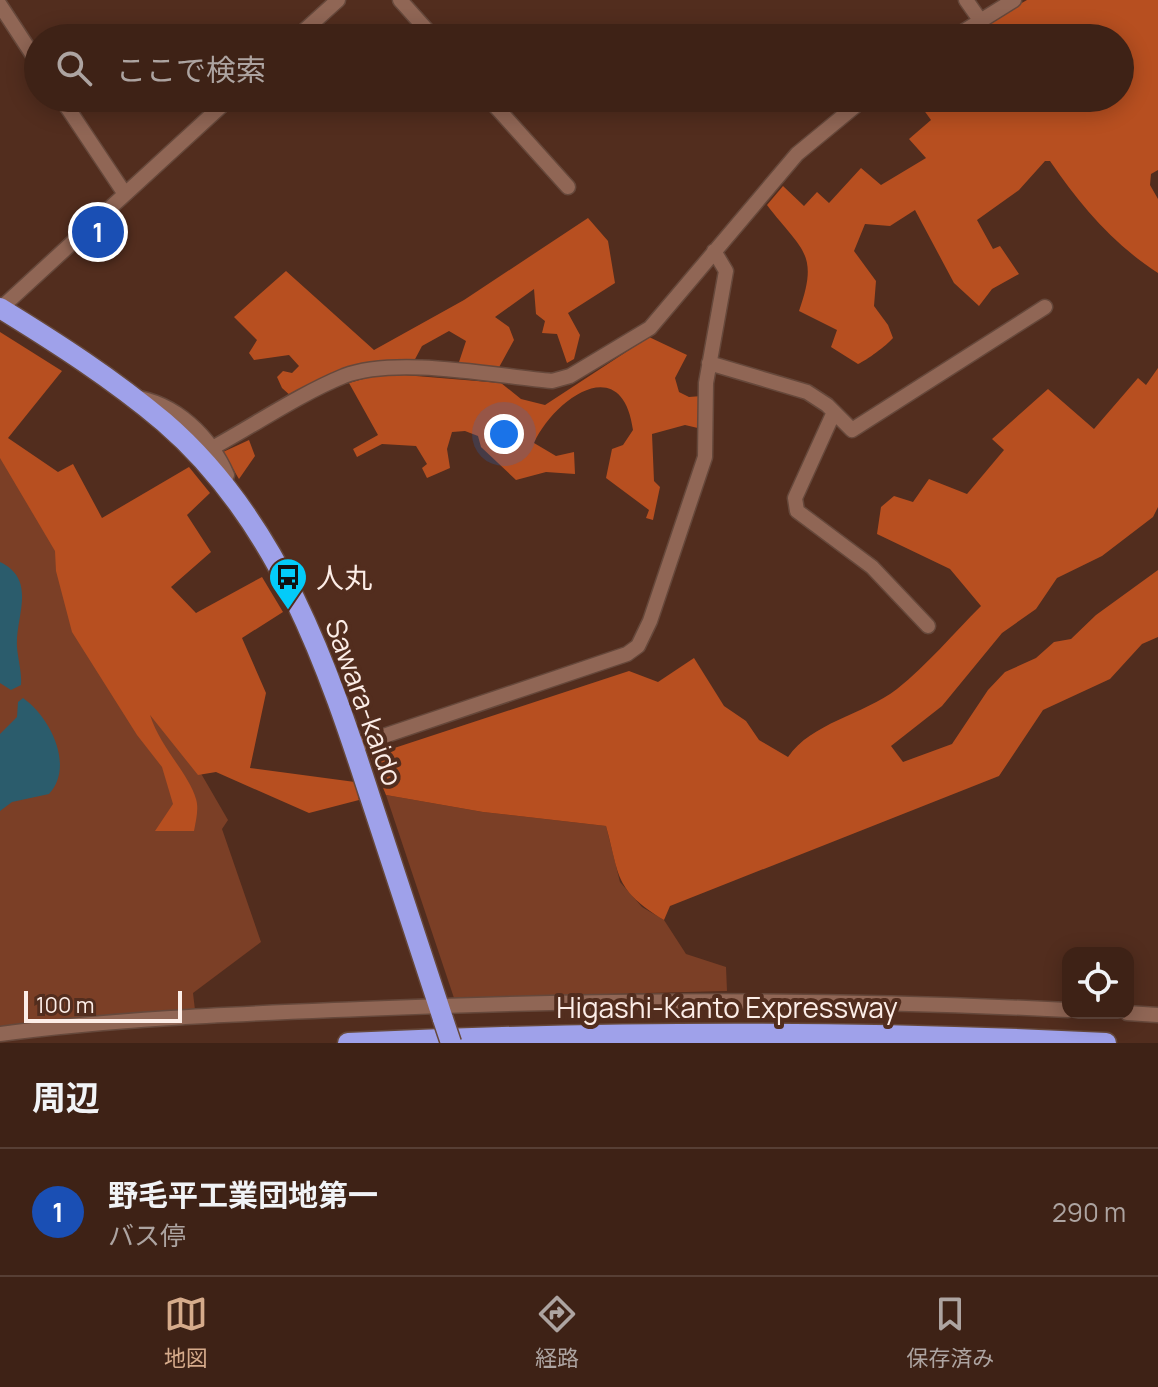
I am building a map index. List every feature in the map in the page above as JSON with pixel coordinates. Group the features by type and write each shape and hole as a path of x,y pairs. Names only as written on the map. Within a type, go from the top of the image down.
{"highway":[{"name":"Sawara-kaido","path":"1,308 133,397 172,430 223,485 271,556 329,672 451,1043"},
{"name":"Higashi-Kanto Expressway","path":"348,1043 736,1033 935,1035 1106,1043"}],"street":[{"path":"311,24 338,0"},
{"path":"400,0 421,24"},
{"path":"966,0 980,20"},
{"path":"974,24 1014,0"},
{"path":"0,5 24,42"},
{"path":"70,112 125,194"},
{"path":"1,308 215,112"},
{"path":"501,112 568,187"},
{"path":"214,447 345,376 376,369 404,368 552,381 570,376 645,333 797,154 848,112"},
{"path":"354,746 461,713 627,654 638,646 650,621 705,457 709,363 726,271 714,251"},
{"path":"709,363 807,392 834,412 847,427 857,428 1045,307"},
{"path":"133,397 156,400 214,447 227,475 223,485"},
{"path":"834,412 795,498 797,511 872,567 928,626"},
{"path":"0,1034 154,1018 776,1000 1062,1010"},
{"path":"1134,1013 1158,1015"}],"shaded area":[{"path":"1027,0 1158,0 1158,170 1151,174 1150,185 1158,199 1158,273 1112,236 1085,208 1050,161 1045,161 1019,190 977,220 993,249 1000,246 1019,274 992,289 979,306 954,283 915,210 890,226 865,224 854,251 876,281 874,306 893,338 858,364 831,347 837,330 799,311 808,276 804,253 767,205 783,186 804,206 817,192 829,203 861,168 881,185 926,158 909,139 931,120 925,112 1134,112 1134,24 985,24"},
{"path":"588,218 608,241 615,283 568,313 580,335 574,359 567,363 557,334 542,333 545,321 536,314 534,289 495,317 509,327 514,340 497,371 458,365 466,341 449,331 422,346 413,363 292,397 282,388 277,377 283,371 292,373 299,366 289,355 254,360 249,353 257,340 234,317 286,271 374,350 464,300"},
{"path":"0,332 62,371 8,438 58,472 73,464 102,518 189,467 210,493 187,515 211,552 171,587 196,613 262,577 283,612 242,638 266,693 250,768 355,782 359,800 309,813 216,772 198,775 150,715 160,738 187,780 197,807 194,831 155,831 173,804 162,767 137,735 72,632 56,571 55,551 0,458"},
{"path":"649,337 687,355 675,378 679,392 689,397 702,396 702,429 685,425 652,434 654,481 660,487 653,520 646,518 649,510 606,478 612,449 623,445 633,430 626,406 616,392 602,387 586,390 556,411 534,443 556,456 574,452 575,474 546,472 516,480 481,447 478,436 465,431 452,432 447,449 450,468 427,478 422,468 427,464 416,446 382,444 357,457 353,449 378,435 349,383 374,376 404,375 501,383 521,399 545,405"},
{"path":"1158,368 1158,507 1153,517 1102,556 1057,578 1036,609 1002,633 942,706 891,746 903,762 952,744 988,690 1005,672 1036,658 1054,642 1071,639 1096,615 1158,570 1158,637 1142,644 1110,679 1043,710 999,776 670,906 664,920 627,890 617,870 606,826 483,812 386,795 370,756 629,671 658,682 694,658 724,706 746,721 759,740 788,757 798,745 824,727 897,689 981,606 950,569 877,534 881,507 894,496 913,502 929,479 967,494 1004,450 992,439 1048,389 1094,429 1138,378 1146,385"},
{"path":"0,427 228,820 222,829 261,942 193,993 195,1010 134,1013 0,1029"},
{"path":"249,440 255,456 239,479 223,452"},
{"path":"386,795 483,812 606,826 620,882 642,907 664,920 686,954 726,967 727,991 454,998"}],"water":[{"path":"0,562 12,570 22,589 17,635 21,685 11,690 0,683"},
{"path":"23,698 50,729 56,743 60,770 49,794 12,802 0,811 0,734 17,717 18,702"}],"place":[{"name":"野毛平工業団地第一","path":"98,232"},
{"name":"人丸","path":"288,611"}]}
